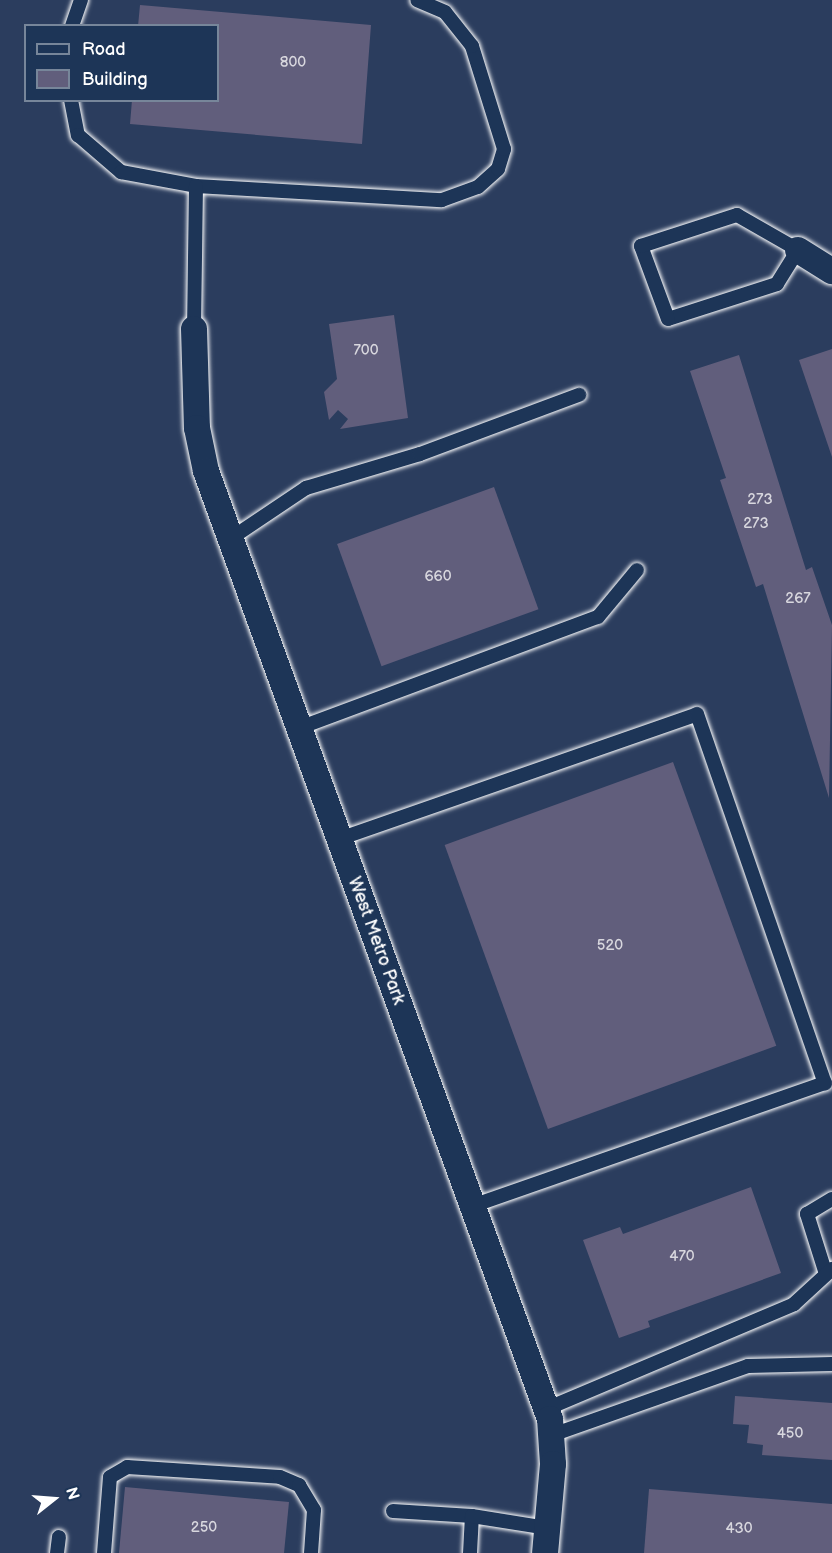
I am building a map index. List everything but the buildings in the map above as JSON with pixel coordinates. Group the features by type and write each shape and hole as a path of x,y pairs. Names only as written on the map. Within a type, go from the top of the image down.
{"street":[{"path":"798,250 832,271"},
{"name":"West Metro Park","path":"194,329 197,428 230,539 546,1409 552,1435 547,1541"}],"lane":[{"path":"73,24 81,0"},
{"path":"71,102 78,135 120,172 196,186 442,200 478,187 498,169 504,149 472,46 445,12 417,0"},
{"path":"194,329 196,186"},
{"path":"736,214 798,250 777,284 668,319 642,246 736,214"},
{"path":"230,539 306,488 420,454 579,394"},
{"path":"299,728 598,617 637,570"},
{"path":"339,839 697,714 825,1083 472,1206"},
{"path":"546,1409 794,1304 828,1270 807,1214 832,1199"},
{"path":"552,1435 748,1365 832,1364"},
{"path":"104,1553 110,1477 127,1467 280,1477 299,1485 314,1510 311,1553"},
{"path":"393,1511 472,1515 547,1541"},
{"path":"470,1553 472,1515"},
{"path":"57,1553 59,1537"}]}
